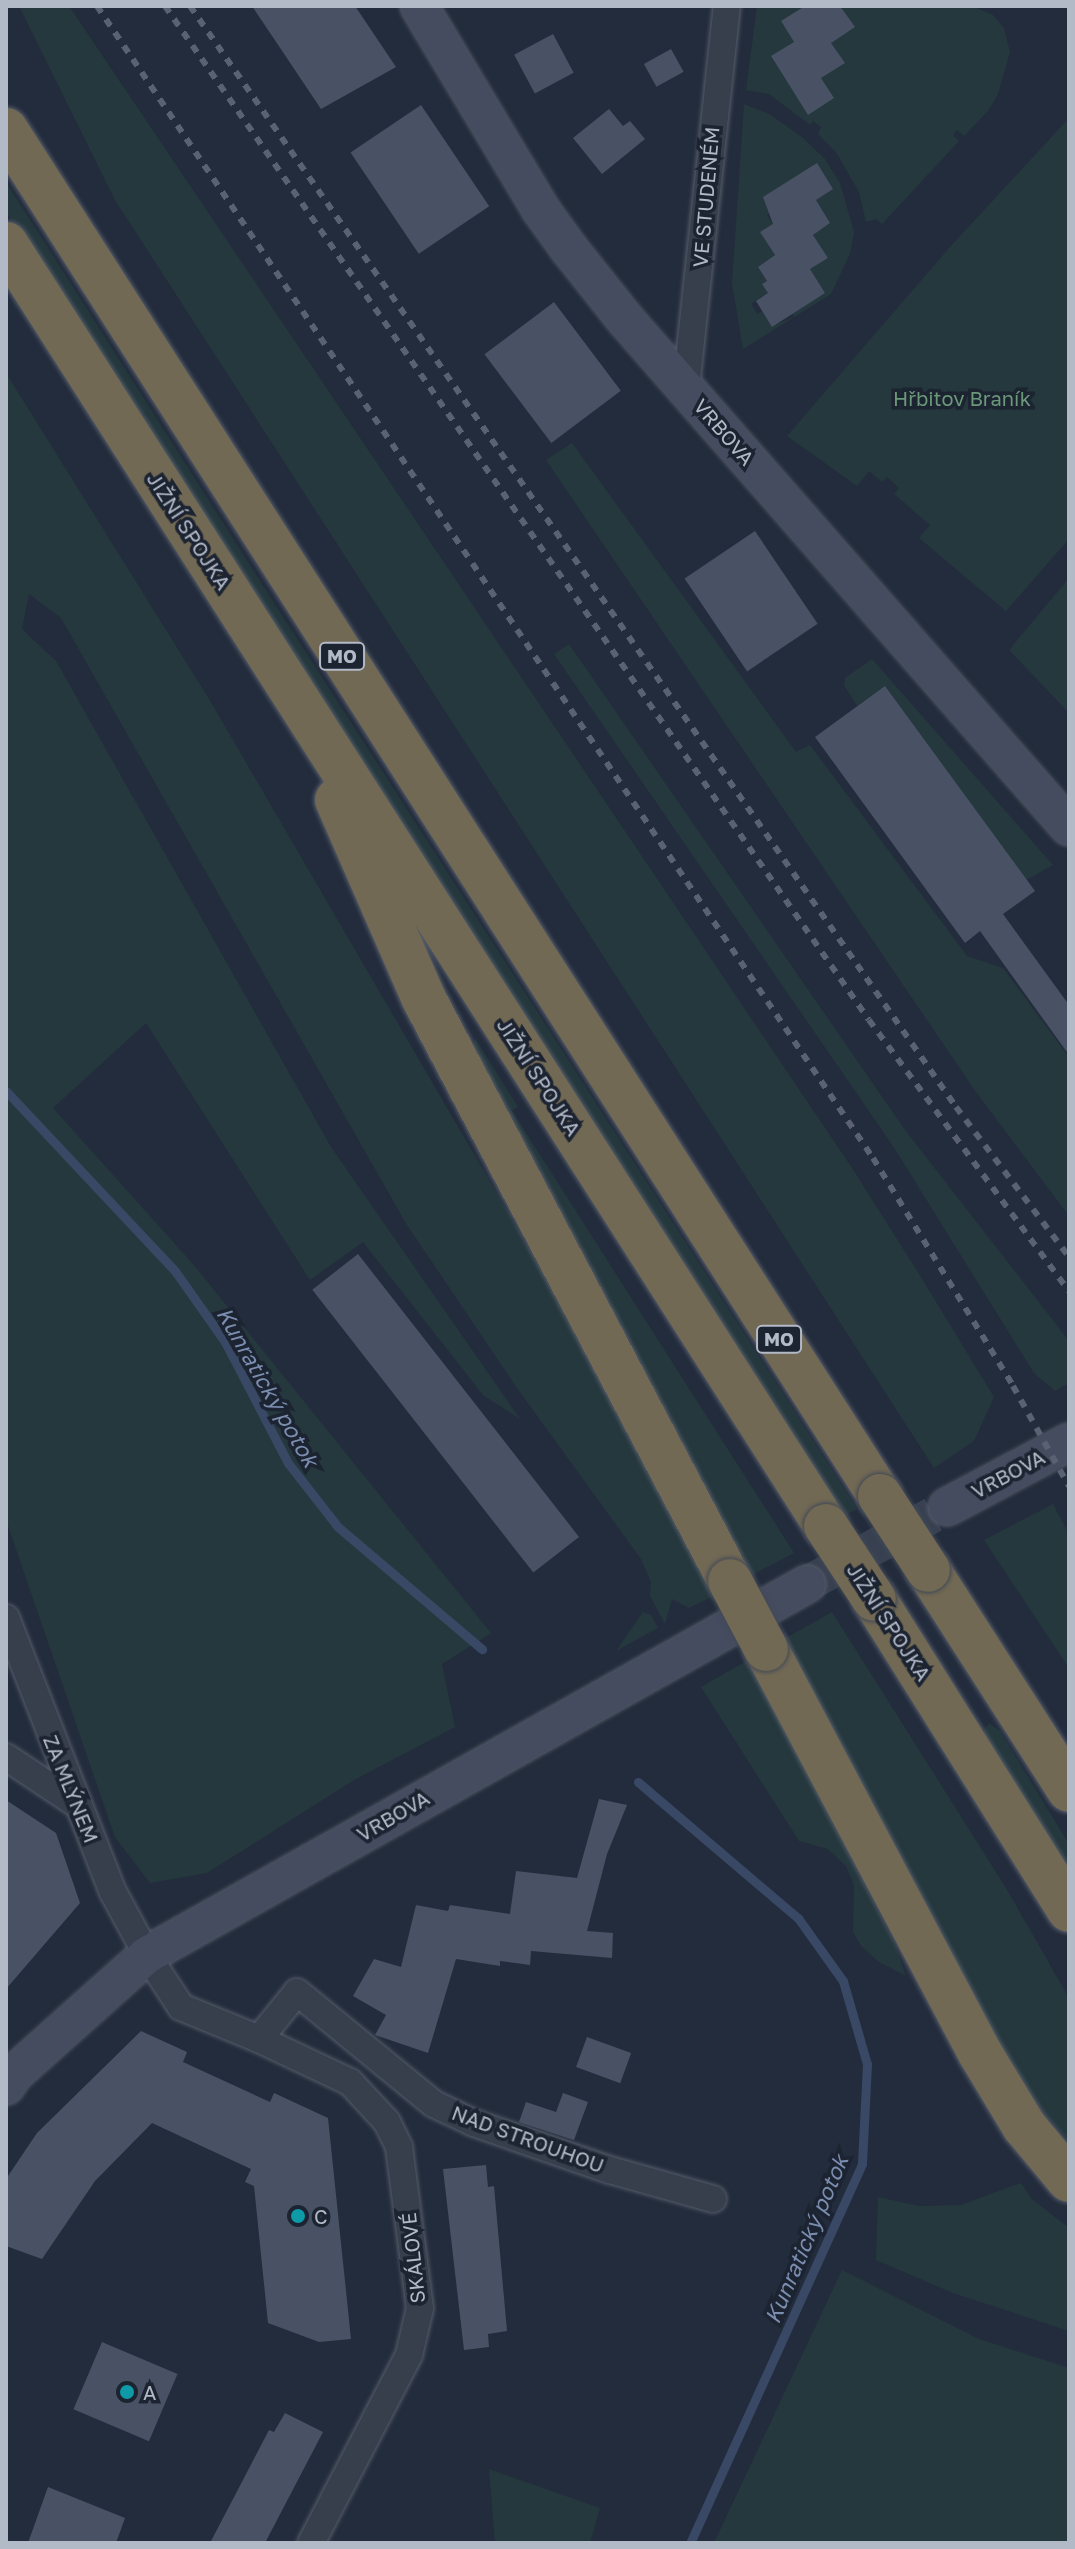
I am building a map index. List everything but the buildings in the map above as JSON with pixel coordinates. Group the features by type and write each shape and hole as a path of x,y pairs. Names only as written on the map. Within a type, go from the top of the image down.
{"highway":[{"name":"MO","path":"6,130 1069,1790"},
{"name":"JIŽNÍ SPOJKA","path":"6,244 874,1599 1069,1910"},
{"path":"287,684 424,999 1001,2091 1069,2180"},
{"path":"976,1646 1069,1774"}],"main road":[{"name":"VRBOVA","path":"419,6 541,210 624,318 1069,827"},
{"name":"VRBOVA","path":"947,1507 1069,1442"},
{"name":"VRBOVA","path":"6,2086 14,2074 147,1955 807,1584"}],"street":[{"name":"VE STUDENÉM","path":"686,388 727,6"},
{"name":"ZA MLÝNEM","path":"6,1618 75,1803 113,1892 147,1955"},
{"path":"6,1757 75,1803"},
{"path":"147,1955 181,2007 259,2039"},
{"name":"NAD STROUHOU","path":"259,2039 297,1992 434,2104 474,2123 610,2170 713,2199"},
{"name":"SKÁLOVÉ","path":"259,2039 327,2069 371,2101 387,2122 399,2147 420,2308 409,2355 311,2543"}],"green space":[{"path":"19,6 69,6 854,1171 919,1274 994,1397 974,1441 934,1468 115,200"},
{"path":"757,6 804,7 781,21 794,42 771,57 808,114 821,78 844,63 831,43 843,6 972,6 993,15 1004,28 1010,52 998,94 989,110 964,136 957,130 953,135 959,141 882,224 876,219 866,222 859,192 836,152 818,134 821,127 813,121 810,125 769,94 746,90"},
{"path":"744,104 769,114 802,137 825,159 840,183 854,232 850,254 831,294 743,349 732,283","holes":["816,200 830,223 813,235 828,258 810,269 825,293 792,313 794,317 772,326 762,311 757,314 751,304 768,293 762,284 767,281 758,267 775,255 761,233 773,224 767,215"]},
{"name":"Hřbitov Braník","path":"1069,118 1069,539 1006,611 919,538 930,525 894,494 899,488 887,477 882,482 869,471 857,486 787,436 950,247"},
{"path":"6,182 857,1509 844,1516 6,212"},
{"path":"6,373 209,699 535,1259 647,1462 714,1596 689,1608 672,1599 665,1624 650,1596 651,1582 641,1559 517,1388 407,1225 61,618 29,594 22,629 56,661 331,1147 520,1419 483,1395 363,1242 310,1280 146,1023 53,1108 193,1264 491,1633 442,1664 455,1727 354,1780 207,1873 150,1883 115,1837 6,1520"},
{"path":"572,443 796,752 810,745 967,956 1003,968 1069,1057 1069,1216 976,1092 546,460"},
{"path":"1069,578 1069,713 1009,650"},
{"path":"569,644 905,1130 1069,1341 1069,1383 1055,1391 1034,1373 893,1146 554,654"},
{"path":"872,659 1053,865 1026,880 885,686 857,706 844,685 845,678"},
{"path":"475,1038 518,1107 512,1111 794,1553 752,1575 473,1050"},
{"path":"1053,1504 1069,1534 1069,1668 984,1540"},
{"path":"643,1612 651,1615 658,1628 616,1651"},
{"path":"832,1612 1006,1888 1069,1998 1069,2141 1035,2104 986,2026 784,1639"},
{"path":"748,1660 894,1942 906,1976 879,1962 861,1946 853,1932 854,1885 846,1866 828,1849 799,1841 701,1687"},
{"path":"989,1723 1000,1731 1069,1844 1069,1872 983,1733"},
{"path":"1021,2183 1032,2199 1069,2228 1069,2331 953,2293 876,2260 878,2197 919,2206 961,2205"},
{"path":"842,2270 979,2339 1069,2368 1069,2543 714,2543"},
{"path":"489,2469 600,2508 590,2543 495,2543"}],"waterway":[{"name":"Kunratický potok","path":"6,1091 175,1271 225,1342 288,1463 338,1527 482,1649"},
{"name":"Kunratický potok","path":"638,1782 798,1918 843,1981 867,2064 862,2164 690,2543"}],"tunnel":[{"path":"807,1584 947,1507"}],"railway":[{"path":"97,6 873,1158 1013,1386 1069,1486"},
{"path":"165,6 869,1020 1069,1291"},
{"path":"190,6 956,1107 1069,1257"}],"place":[{"name":"C","path":"298,2216"},
{"name":"A","path":"127,2392"}]}
